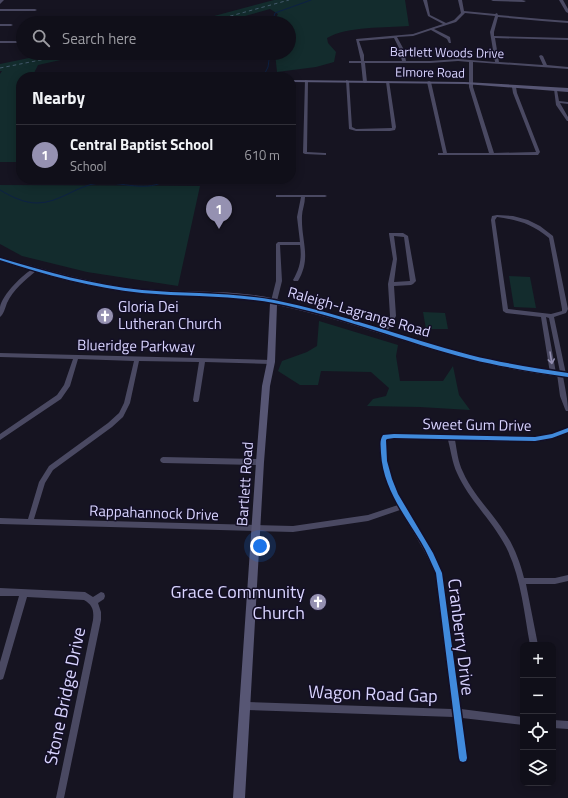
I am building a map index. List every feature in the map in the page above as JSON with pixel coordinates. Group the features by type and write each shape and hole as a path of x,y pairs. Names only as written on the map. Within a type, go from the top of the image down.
{"main road":[{"name":"Elmore Road","path":"296,81 429,82 568,90"},
{"name":"Raleigh-Lagrange Road","path":"0,259 34,270 84,283 142,292 241,297 274,301 338,317 481,359 561,374"},
{"name":"Bartlett Road","path":"239,798 246,706 247,665 260,462 265,394 271,362 274,301"}],"street":[{"path":"424,0 429,15 444,24"},
{"path":"460,0 464,12"},
{"path":"493,0 524,2"},
{"path":"561,0 568,12"},
{"path":"0,10 34,10"},
{"path":"365,82 357,40 410,36 456,20 464,12"},
{"path":"464,12 497,14 533,21 568,22"},
{"path":"497,14 492,30 497,63"},
{"path":"0,25 10,25"},
{"path":"431,29 450,38 450,42"},
{"path":"492,37 568,39"},
{"path":"395,38 401,48 404,62"},
{"path":"0,45 2,42 16,42"},
{"path":"541,56 545,66"},
{"path":"471,61 471,84 492,154"},
{"name":"Bartlett Woods Drive","path":"350,62 471,61 568,68"},
{"path":"306,81 305,153 325,154"},
{"path":"347,82 350,128 356,130 393,130 394,127 388,82"},
{"path":"429,82 445,154"},
{"path":"439,154 537,154 537,150 515,93 514,86"},
{"path":"555,90 558,102 568,120"},
{"path":"558,102 568,103"},
{"path":"278,196 325,196"},
{"path":"296,280 303,268 303,243 300,221 303,196"},
{"path":"494,217 518,218 542,230 550,238 565,309 564,312 552,316 543,315 506,311 493,220 494,217"},
{"path":"385,331 393,316 392,284 395,259 391,234 406,235 413,281 409,284 392,284"},
{"name":"Bartlett Road","path":"274,301 279,281 278,244 303,243"},
{"path":"0,315 1,304 17,285 34,270"},
{"path":"543,315 549,342 561,374"},
{"path":"552,316 557,343 563,396 568,409"},
{"path":"549,342 557,343"},
{"name":"Blueridge Parkway","path":"0,355 271,362"},
{"path":"0,437 59,397 67,386 76,358"},
{"path":"30,522 42,482 51,468 110,425 121,415 127,403 137,359"},
{"path":"196,400 202,361"},
{"name":"Sweet Gum Drive","path":"385,437 535,439 552,436 568,430"},
{"name":"Cranberry Drive","path":"385,437 383,446 386,470 392,490 434,559 439,573 463,758"},
{"path":"451,437 460,474 504,537 512,553 522,582 533,642"},
{"path":"163,460 260,462"},
{"name":"Rappahannock Drive","path":"0,521 293,529 368,518 401,507"},
{"path":"522,582 555,581 568,578"},
{"path":"0,592 80,595 94,601 101,596"},
{"path":"0,676 24,593"},
{"name":"Stone Bridge Drive","path":"60,798 97,620 97,609 94,601"},
{"name":"Wagon Road Gap","path":"246,706 457,713 520,721"},
{"path":"556,724 568,725"}],"green space":[{"path":"274,0 405,0 409,26 356,29 336,34 327,38 328,43 336,52 334,62 316,67 277,72 276,60 296,60 296,16 277,16 278,14 270,9 245,16 214,16"},
{"path":"19,60 60,60 38,65 34,72 16,72 16,162 0,162 0,74 2,71 0,71 0,64"},
{"path":"0,185 200,186 178,286 87,272 22,256 0,244"},
{"path":"509,276 530,277 536,308 514,307"},
{"path":"423,312 445,313 448,329 426,329"},
{"path":"319,321 398,345 396,356 400,381 443,381 453,366 459,395 470,410 367,406 373,399 386,396 389,388 371,372 321,371 318,385 300,385 278,371 282,361 307,352 317,346"}],"waterway":[{"path":"274,16 275,13 311,0"},
{"path":"266,72 269,60"},
{"path":"0,190 18,199 37,203 53,200 91,184"},
{"path":"117,184 134,186 152,186 157,184"}],"railway":[{"path":"231,16 289,0"},
{"path":"0,68 41,60"}],"cycle path":[{"path":"0,259 69,279 123,289 226,295 259,299 301,307 470,357 506,365 568,375"},
{"path":"463,758 439,573 431,555 404,510 389,479 384,461 383,440 385,437 394,436 535,439 552,436 568,430"}],"place":[{"name":"Central Baptist School","path":"219,229"},
{"name":"Gloria Dei Lutheran Church","path":"105,316"},
{"name":"Grace Community Church","path":"318,602"}]}
